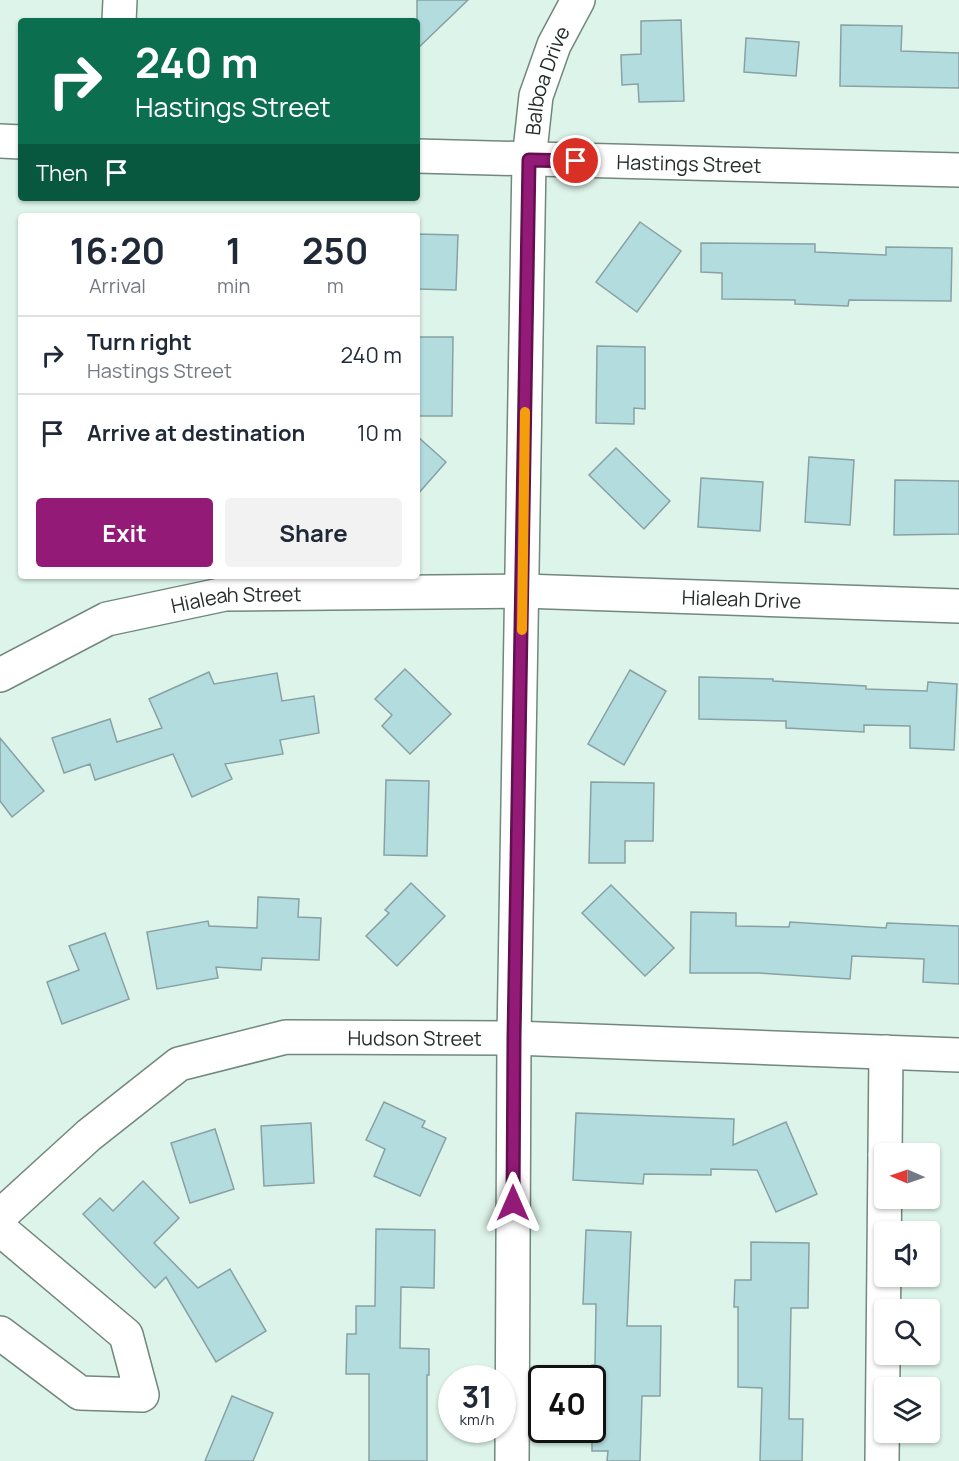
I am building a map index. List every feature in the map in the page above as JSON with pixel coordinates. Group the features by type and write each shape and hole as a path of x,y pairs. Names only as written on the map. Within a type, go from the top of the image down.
{"street":[{"path":"119,18 120,0"},
{"name":"Balboa Drive","path":"512,1461 514,1038 529,160 536,96 554,45 578,0"},
{"path":"0,141 18,141"},
{"name":"Hastings Street","path":"420,156 959,170"},
{"name":"Hialeah Drive","path":"523,591 959,606"},
{"name":"Hialeah Street","path":"0,675 107,619 225,594 523,591"},
{"name":"Hudson Street","path":"0,1216 89,1135 179,1064 285,1037 514,1038 959,1055"},
{"path":"885,1143 886,1052"},
{"path":"882,1461 884,1209"},
{"path":"0,1229 126,1335 142,1395 80,1393 0,1333"}],"building":[{"path":"417,0 468,0 420,46 420,18 417,18"},
{"path":"681,20 684,101 639,102 638,84 622,85 621,55 641,54 641,21"},
{"path":"841,25 902,26 901,51 959,53 959,88 840,86"},
{"path":"746,38 799,42 796,76 744,72"},
{"path":"640,222 681,251 637,312 596,282"},
{"path":"420,234 458,235 456,290 420,289"},
{"path":"701,243 815,244 815,252 886,255 886,247 952,248 951,301 849,300 848,306 795,304 795,300 722,299 722,273 701,272"},
{"path":"420,337 453,337 452,416 420,416"},
{"path":"597,346 645,347 645,409 634,408 634,424 596,423"},
{"path":"420,439 446,462 420,492"},
{"path":"616,448 670,501 644,529 589,475"},
{"path":"809,457 854,460 850,525 805,522"},
{"path":"701,478 763,482 760,531 698,527"},
{"path":"895,480 959,481 959,534 894,535"},
{"path":"405,669 451,714 410,754 382,726 392,715 375,699"},
{"path":"630,670 666,691 624,765 588,744"},
{"path":"209,672 214,684 277,673 282,701 314,696 319,733 280,740 283,754 225,764 232,779 192,797 173,754 95,780 90,764 64,773 52,738 110,719 117,742 162,728 149,699"},
{"path":"699,677 773,679 773,681 866,686 866,689 927,691 928,682 957,684 954,750 910,748 910,726 864,725 864,732 786,728 786,721 699,719"},
{"path":"0,738 44,791 12,817 0,801"},
{"path":"386,780 429,781 427,856 384,855"},
{"path":"591,782 654,783 653,841 625,841 625,863 589,863"},
{"path":"411,883 445,916 397,966 366,936 389,913 385,910"},
{"path":"611,885 674,948 645,976 582,913"},
{"path":"258,897 299,899 298,917 321,918 319,960 262,958 261,970 216,967 218,978 157,989 147,932 208,921 209,926 257,928"},
{"path":"691,912 736,913 736,926 789,927 790,922 886,928 887,923 959,926 959,984 923,982 924,959 852,956 850,979 759,973 690,973"},
{"path":"105,933 129,999 62,1024 47,982 79,970 69,946"},
{"path":"384,1102 425,1121 422,1127 446,1138 420,1196 374,1176 385,1149 366,1140"},
{"path":"576,1113 734,1119 733,1145 786,1122 817,1194 776,1212 757,1170 711,1169 711,1175 644,1174 643,1184 573,1180"},
{"path":"311,1123 314,1183 264,1186 261,1126"},
{"path":"215,1129 234,1189 190,1203 171,1143"},
{"path":"143,1181 179,1218 154,1243 198,1288 230,1269 266,1331 216,1362 166,1277 155,1288 83,1214 100,1198 113,1211"},
{"path":"376,1229 435,1230 434,1288 401,1287 400,1348 429,1349 427,1461 369,1461 369,1374 346,1374 347,1334 356,1334 356,1306 375,1306"},
{"path":"586,1230 631,1232 627,1326 661,1326 660,1396 642,1396 640,1461 607,1461 608,1451 592,1451 592,1443 606,1443 606,1365 595,1365 596,1304 583,1304"},
{"path":"751,1242 809,1243 808,1308 791,1308 789,1419 803,1419 802,1461 760,1461 762,1388 738,1387 738,1307 734,1307 735,1280 751,1280"},
{"path":"232,1396 273,1413 253,1461 205,1461"}],"slow traffic":[{"path":"522,630 525,412"}],"route":[{"path":"513,1203 529,160 576,161"}]}
